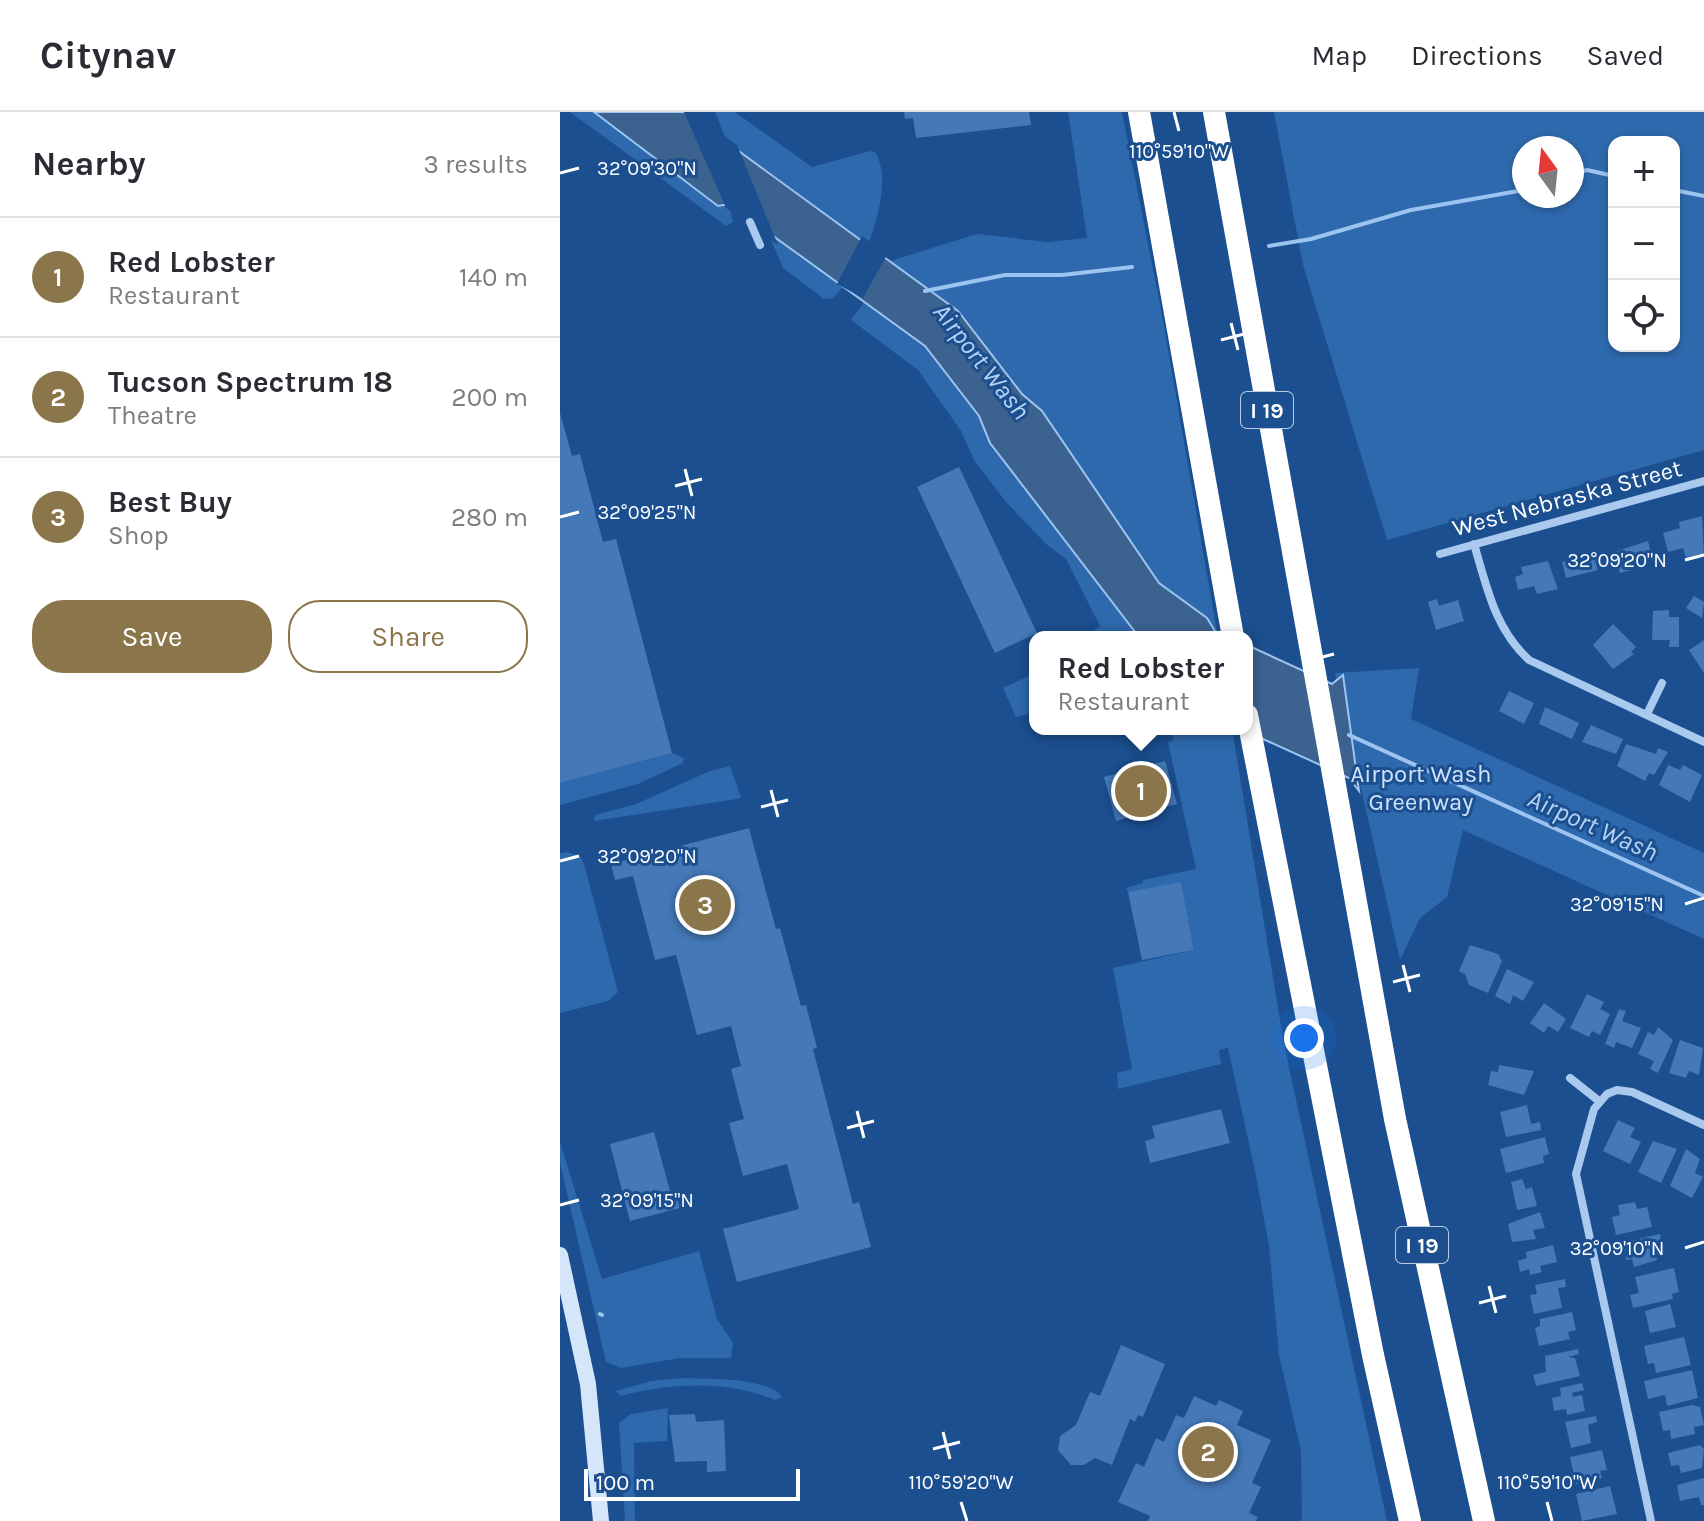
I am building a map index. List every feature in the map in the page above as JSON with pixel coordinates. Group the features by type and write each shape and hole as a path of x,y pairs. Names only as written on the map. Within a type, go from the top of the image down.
{"highway":[{"path":"1137,112 1232,631"},
{"name":"I 19","path":"1215,112 1395,1119 1484,1521"},
{"path":"1250,735 1373,1355 1410,1521"}],"street":[{"path":"750,222 760,245"},
{"name":"West Nebraska Street","path":"1440,554 1704,481"},
{"path":"1474,544 1494,612 1512,645 1538,666 1704,742"},
{"path":"1647,714 1662,683"},
{"path":"1570,1078 1600,1100"},
{"path":"1651,1521 1576,1184 1587,1126 1600,1100 1617,1090 1626,1090 1704,1125"},
{"path":"560,1255 588,1384 601,1521"}],"green space":[{"path":"570,112 594,112 718,206 729,204 733,222 726,226"},
{"path":"715,112 735,112 812,167 870,151 876,153 882,187 868,246 728,144"},
{"path":"1068,112 1122,112 1161,309 1217,631 1207,618 1159,583 1042,411 1022,394 958,311 890,261 977,234 1048,242 1087,238"},
{"path":"1274,112 1704,112 1704,450 1387,540 1303,265"},
{"path":"768,233 843,287 833,298 824,299 783,268"},
{"path":"864,302 925,346 979,416 990,443 1134,631 1093,631 1100,626 1066,559 1046,544 1006,502 974,460 961,431 918,370 851,320"},
{"name":"Airport Wash Greenway","path":"1419,668 1411,719 1704,853 1704,939 1463,830 1447,897 1420,918 1400,960 1335,673"},
{"path":"1029,676 1029,714 1016,717 1003,688"},
{"path":"1173,735 1233,735 1284,1044 1387,1521 1302,1521 1301,1451 1279,1355 1269,1246 1228,1048 1219,1050 1221,1064 1118,1089 1117,1073 1132,1069 1113,968 1194,950 1181,883 1128,892 1126,888 1143,883 1143,880 1196,869 1168,742 1174,740"},
{"path":"672,753 684,758 683,763 638,784 560,805 560,783"},
{"path":"730,766 741,797 737,799 594,821 595,815 636,804 710,771"},
{"path":"560,853 580,856 584,864 618,992 608,1001 560,1013"},
{"path":"560,1142 602,1279 699,1251 717,1319 733,1343 731,1358 680,1358 621,1368 606,1362 560,1163"},
{"path":"684,1378 751,1382 775,1390 782,1397 775,1400 738,1389 698,1386 659,1388 621,1396 616,1391 651,1381"},
{"path":"668,1408 667,1441 634,1443 635,1521 625,1521 619,1423 631,1414"}],"water":[{"path":"594,112 685,112 958,311 1022,394 1042,411 1159,583 1207,618 1215,631 1134,631 990,443 979,416 925,346 729,204 718,206"},
{"path":"1253,648 1332,684 1343,675 1359,791 1349,778 1253,734"}],"pier":[{"path":"684,112 691,112 737,145 778,245 726,208"},
{"path":"862,236 887,255 863,298 837,284"}],"building":[{"path":"904,112 1029,112 1031,125 916,138 913,118 905,119"},
{"path":"560,413 572,456 580,454 603,542 616,539 672,753 560,783"},
{"path":"959,467 1036,631 1029,631 1029,637 995,653 917,487"},
{"path":"1702,516 1704,556 1687,561 1683,548 1668,552 1663,533 1680,528 1679,522"},
{"path":"1648,541 1652,557 1636,562 1638,568 1620,573 1614,552"},
{"path":"1593,553 1598,570 1566,578 1562,562"},
{"path":"1548,561 1558,589 1537,594 1534,586 1518,590 1515,577 1523,574 1521,567"},
{"path":"1694,596 1704,602 1702,618 1686,608"},
{"path":"1437,599 1439,606 1458,600 1464,621 1436,630 1428,602"},
{"path":"1669,610 1669,617 1679,617 1679,647 1669,647 1670,640 1652,640 1653,611"},
{"path":"1613,624 1636,647 1631,652 1634,654 1613,669 1593,645"},
{"path":"1704,640 1704,673 1689,650"},
{"path":"1509,691 1534,703 1524,724 1499,711"},
{"path":"1545,707 1579,723 1572,739 1539,724"},
{"path":"1591,725 1623,739 1616,754 1582,742"},
{"path":"1626,744 1656,754 1658,748 1668,752 1654,775 1649,773 1645,781 1617,766"},
{"path":"1165,761 1177,804 1116,821 1104,777"},
{"path":"1668,765 1680,770 1683,765 1702,775 1690,802 1659,785"},
{"path":"749,828 776,929 780,928 801,1006 806,1005 817,1048 813,1049 853,1204 859,1202 871,1247 737,1282 723,1229 799,1209 787,1164 743,1176 729,1123 744,1119 731,1069 741,1066 731,1026 697,1035 676,955 655,960 633,876 615,880 611,864"},
{"path":"1181,882 1194,950 1142,960 1128,892"},
{"path":"1470,945 1498,954 1502,961 1488,993 1469,985 1465,974 1459,971"},
{"path":"1507,969 1534,982 1523,1001 1513,995 1510,1004 1495,996"},
{"path":"1587,994 1604,1002 1600,1009 1610,1014 1600,1035 1592,1031 1589,1037 1570,1028"},
{"path":"1544,1003 1566,1019 1558,1032 1548,1026 1544,1033 1530,1023"},
{"path":"1619,1009 1626,1011 1622,1021 1641,1028 1632,1048 1616,1042 1614,1048 1605,1044"},
{"path":"1658,1027 1673,1040 1658,1073 1650,1069 1654,1061 1638,1054 1648,1032 1654,1035"},
{"path":"1680,1040 1703,1048 1699,1075 1689,1071 1686,1078 1669,1073"},
{"path":"1499,1065 1534,1071 1524,1095 1488,1085 1491,1071 1498,1072"},
{"path":"1527,1105 1531,1124 1540,1122 1541,1130 1506,1137 1500,1112"},
{"path":"1221,1109 1230,1143 1150,1163 1145,1141 1155,1138 1152,1126"},
{"path":"1618,1120 1635,1128 1630,1137 1641,1142 1630,1164 1603,1151"},
{"path":"654,1132 673,1202 678,1201 680,1208 630,1221 610,1144"},
{"path":"1545,1137 1549,1154 1543,1156 1544,1163 1506,1173 1500,1149"},
{"path":"1653,1141 1677,1149 1661,1183 1638,1172"},
{"path":"1686,1149 1700,1159 1695,1173 1703,1177 1692,1198 1670,1186"},
{"path":"1522,1179 1526,1189 1532,1187 1537,1206 1517,1210 1511,1182"},
{"path":"1635,1202 1637,1209 1647,1207 1652,1227 1616,1235 1612,1217 1620,1215 1618,1205"},
{"path":"1540,1212 1545,1228 1533,1230 1536,1239 1512,1242 1508,1224"},
{"path":"1660,1234 1663,1254 1656,1254 1657,1260 1634,1267 1632,1259 1626,1260 1625,1242"},
{"path":"1553,1245 1557,1262 1540,1266 1542,1272 1530,1275 1529,1269 1520,1272 1518,1261 1527,1258 1526,1252"},
{"path":"1674,1268 1679,1292 1672,1294 1673,1299 1633,1308 1630,1295 1639,1293 1635,1277"},
{"path":"1565,1279 1566,1287 1558,1288 1562,1308 1534,1314 1530,1295 1537,1294 1535,1285"},
{"path":"1670,1304 1676,1327 1650,1333 1645,1311"},
{"path":"1572,1312 1576,1330 1568,1332 1570,1339 1539,1346 1535,1328 1540,1326 1540,1319"},
{"path":"1684,1337 1691,1365 1656,1373 1654,1363 1648,1364 1644,1346"},
{"path":"1121,1345 1165,1364 1143,1417 1138,1415 1135,1422 1130,1419 1112,1465 1095,1458 1084,1465 1071,1465 1058,1450 1060,1436 1076,1425 1090,1392 1100,1396"},
{"path":"1578,1349 1579,1354 1568,1357 1575,1358 1580,1376 1536,1386 1533,1375 1546,1372 1545,1356"},
{"path":"1692,1370 1698,1398 1667,1406 1665,1395 1648,1399 1644,1381"},
{"path":"1582,1383 1584,1390 1572,1393 1573,1397 1582,1395 1585,1411 1567,1415 1566,1409 1554,1411 1552,1398 1561,1396 1560,1388"},
{"path":"1194,1396 1216,1406 1219,1400 1243,1411 1237,1425 1271,1440 1252,1483 1261,1487 1249,1513 1258,1517 1256,1521 1148,1521 1150,1516 1118,1502 1136,1463 1144,1467 1156,1438 1164,1442 1176,1415 1184,1418"},
{"path":"1692,1405 1700,1407 1704,1425 1694,1427 1695,1434 1671,1439 1670,1430 1663,1431 1659,1412"},
{"path":"695,1414 696,1422 724,1420 726,1471 707,1472 707,1461 675,1462 669,1415"},
{"path":"1596,1416 1597,1422 1588,1425 1591,1443 1571,1448 1565,1422"},
{"path":"1700,1445 1704,1449 1702,1468 1681,1473 1679,1465 1671,1466 1668,1453"},
{"path":"1602,1450 1607,1470 1600,1471 1602,1478 1576,1484 1570,1457"},
{"path":"1704,1478 1704,1505 1701,1505 1699,1497 1680,1501 1677,1485"},
{"path":"1610,1486 1617,1514 1582,1521 1576,1494"}],"waterway":[{"path":"1584,171 1608,175"},
{"path":"1680,191 1704,196"},
{"path":"1269,246 1311,239 1411,210 1512,192"},
{"path":"925,291 1005,275 1062,275 1132,267"},
{"name":"Airport Wash","path":"1349,735 1704,896"}],"place":[{"name":"Red Lobster","path":"1141,791"},
{"name":"Best Buy","path":"705,905"},
{"name":"Tucson Spectrum 18","path":"1208,1452"}]}
